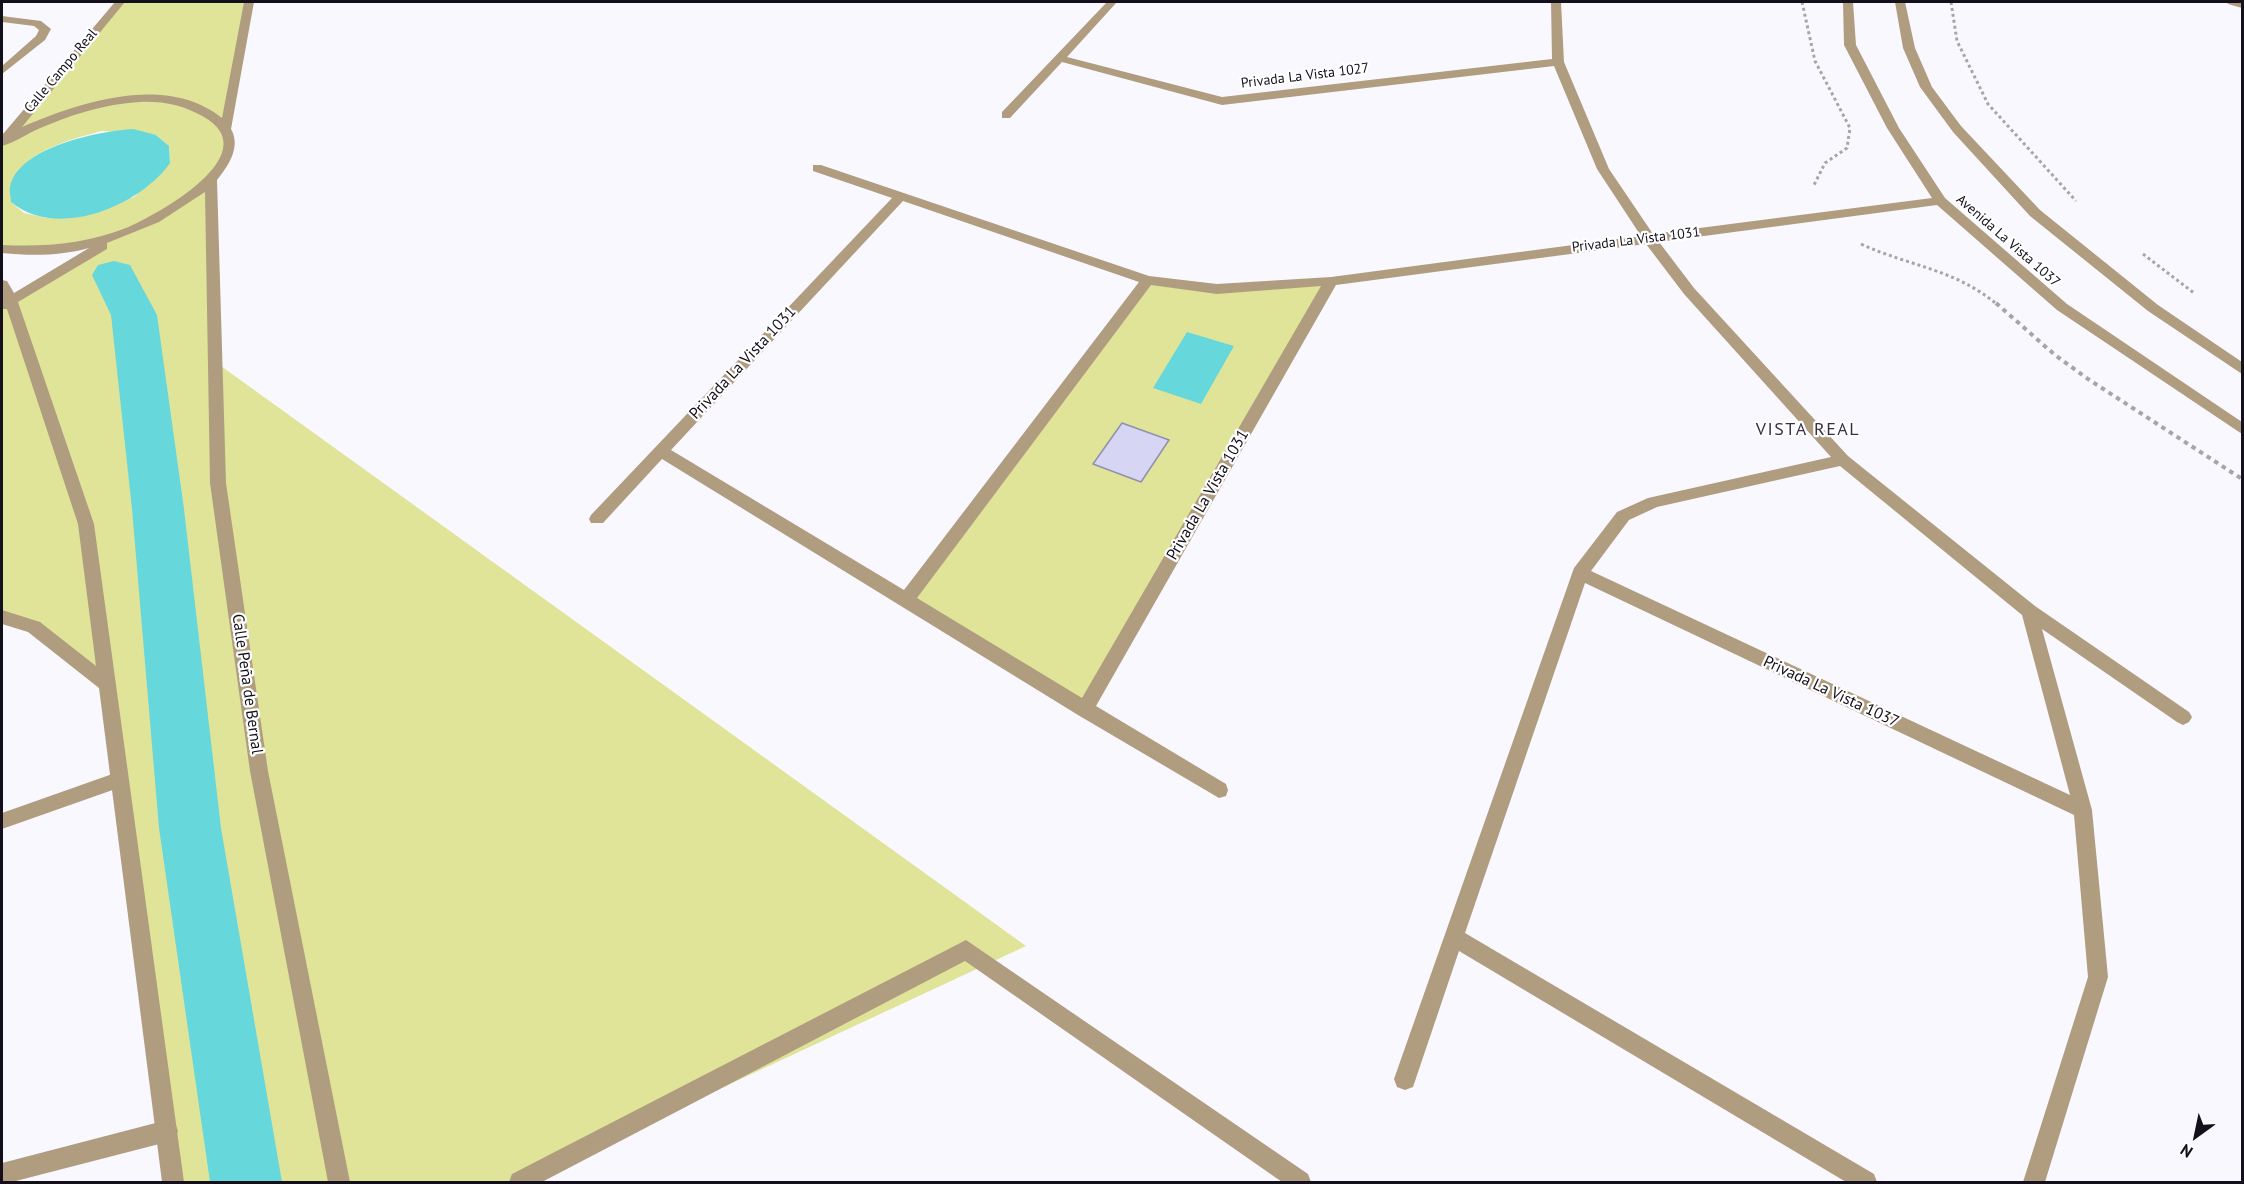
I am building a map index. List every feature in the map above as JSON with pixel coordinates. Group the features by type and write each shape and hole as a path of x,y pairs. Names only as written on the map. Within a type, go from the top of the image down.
{"street":[{"name":"Calle Campo Real","path":"2,142 120,2"},
{"path":"6,303 121,234 173,210 211,180 224,161 229,143 226,127 249,2"},
{"path":"1006,115 1112,2"},
{"name":"Avenida La Vista 1037","path":"1848,2 1850,45 1893,128 1940,201 2061,307 2242,429"},
{"path":"1900,2 1909,48 1926,87 1957,129 2035,213 2153,308 2242,369"},
{"path":"2232,2 2242,4"},
{"path":"1552,3 1558,62 1603,169 1649,238 1689,291 1844,460 2029,611 2183,717"},
{"path":"2,19 37,23 45,29 41,38 2,71"},
{"name":"Privada La Vista 1027","path":"1059,58 1222,101 1558,62"},
{"path":"2,142 54,117 110,102 152,99 203,108 226,127"},
{"name":"Privada La Vista 1031","path":"817,168 1148,280 1217,289 1332,281 1940,201"},
{"name":"Calle Peña de Bernal","path":"211,180 218,483 260,771 339,1182"},
{"name":"Privada La Vista 1031","path":"597,519 900,197"},
{"path":"2,249 40,251 80,246 121,234"},
{"path":"906,600 1148,280"},
{"name":"Privada La Vista 1031","path":"1084,710 1332,281"},
{"path":"2,284 6,303 86,524 109,686 118,780 173,1182"},
{"path":"661,451 1219,790"},
{"path":"1405,1079 1580,573 1623,516 1654,502 1844,460"},
{"name":"Privada La Vista 1037","path":"1580,573 2083,810"},
{"path":"2029,611 2083,810 2098,977 2034,1182"},
{"path":"2,617 34,627 109,686"},
{"path":"2,821 118,780"},
{"path":"1454,937 1866,1182"},
{"path":"520,1182 966,950 1300,1182"},
{"path":"2,1174 167,1131"}],"path":[{"path":"1951,2 1957,40 1988,104 2082,207"},
{"path":"2139,250 2195,294"},
{"path":"1975,287 2065,363 2242,479"}],"green space":[{"path":"120,2 249,2 226,127 229,143 211,180 214,361 1026,946 520,1182 173,1182 109,686 34,627 2,617 2,284 11,300 118,236 80,246 2,249 2,142","holes":["102,131 156,135 169,146 170,162 134,197 47,218 24,213 11,202 15,180 20,169 28,161 48,149 69,140"]},
{"path":"1148,280 1217,289 1331,281 1084,710 906,600"}],"water":[{"path":"133,129 156,135 169,146 170,163 156,179 118,205 73,218 50,218 29,213 11,202 10,187 16,173 28,161 43,152 81,138"},
{"path":"1187,332 1234,346 1201,404 1153,388"}],"building":[{"path":"1122,423 1169,440 1141,482 1093,464"}],"waterway":[{"path":"114,275 134,315 158,509 190,828 246,1182"}],"district":[{"name":"VISTA REAL","path":"1808,430"}]}
